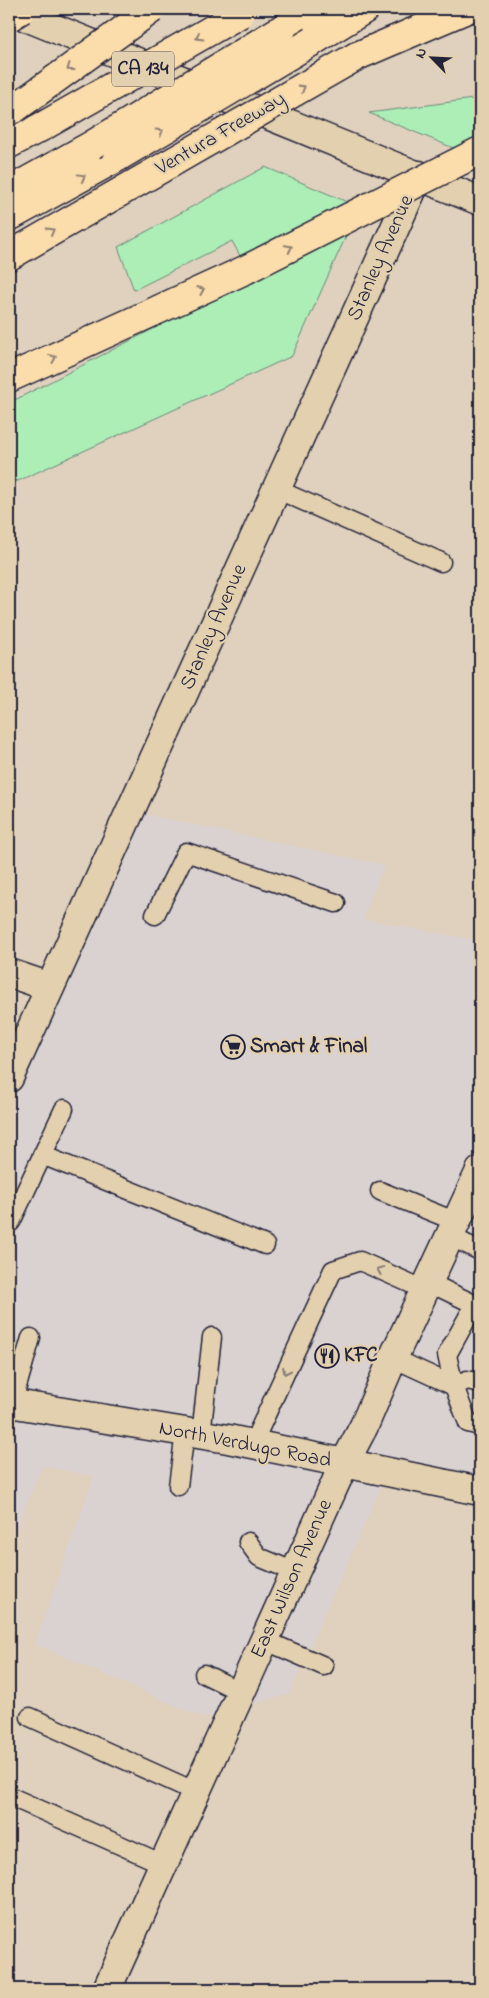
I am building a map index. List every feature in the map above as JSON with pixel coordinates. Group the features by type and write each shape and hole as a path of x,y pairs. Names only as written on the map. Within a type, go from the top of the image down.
{"highway":[{"path":"9,17 22,9"},
{"path":"11,111 152,9"},
{"path":"9,191 92,145 316,9"},
{"path":"9,218 118,157 365,9"},
{"name":"Ventura Freeway","path":"9,256 357,56 431,9"},
{"path":"357,56 467,9"},
{"name":"CA 134","path":"9,144 245,11"},
{"path":"9,378 246,270 480,150"}],"street":[{"path":"9,10 480,201"},
{"name":"Stanley Avenue","path":"9,1078 419,175"},
{"path":"9,973 50,987"},
{"name":"East Wilson Avenue","path":"107,1989 344,1464 364,1426 393,1358 480,1171"},
{"name":"North Verdugo Road","path":"10,1404 193,1434 480,1491"}],"lane":[{"path":"276,488 442,562"},
{"path":"155,915 186,852 336,903"},
{"path":"11,1222 64,1109"},
{"path":"42,1155 265,1244"},
{"path":"380,1191 453,1229 480,1251"},
{"path":"252,1445 332,1270 360,1261 478,1306 448,1355 454,1386 468,1423 480,1426"},
{"path":"178,1486 193,1434 212,1337"},
{"path":"10,1404 31,1338"},
{"path":"393,1358 454,1386 468,1380 480,1383"},
{"path":"248,1542 259,1558 295,1572"},
{"path":"264,1640 324,1666"},
{"path":"204,1674 241,1692"},
{"path":"30,1717 196,1792"},
{"path":"9,1796 163,1864"}],"shaded area":[{"path":"134,812 384,865 363,919 480,941 480,1502 383,1482 289,1694 204,1718 35,1644 94,1476 42,1466 14,1535 9,1536 9,1076"}],"green space":[{"path":"480,98 480,159 369,113"},
{"path":"265,167 359,207 292,356 9,485 9,403 252,278 232,241 134,290 118,247"}],"place":[{"name":"Smart & Final","path":"233,1047"},
{"name":"KFC","path":"327,1356"}]}
